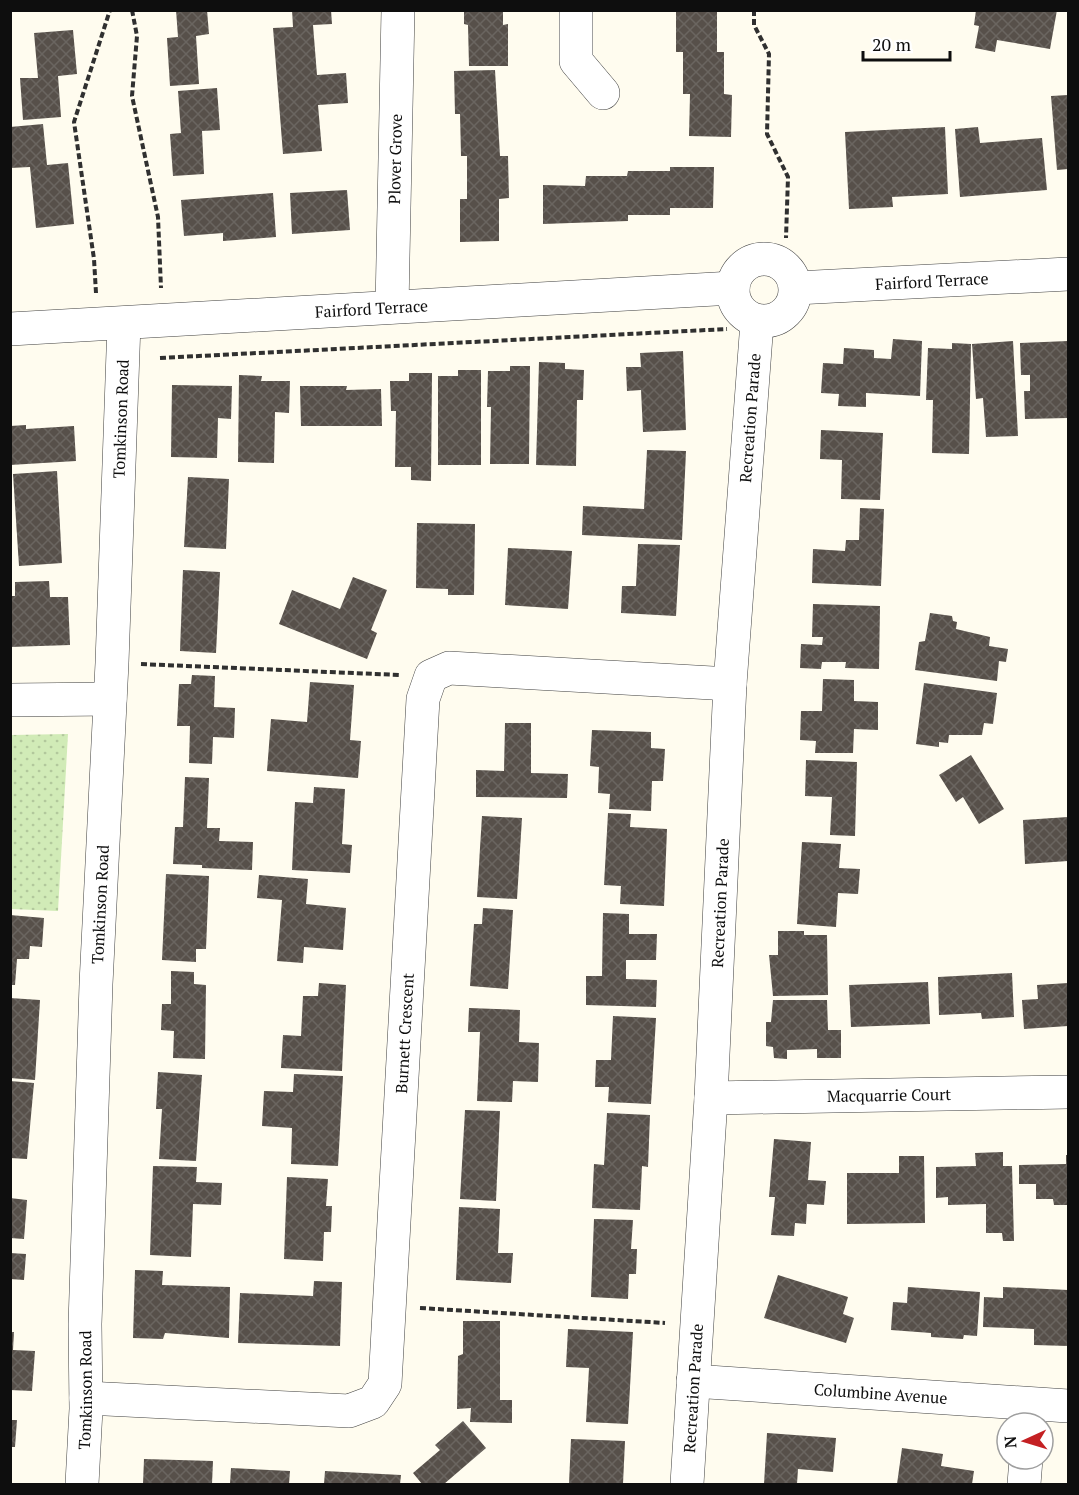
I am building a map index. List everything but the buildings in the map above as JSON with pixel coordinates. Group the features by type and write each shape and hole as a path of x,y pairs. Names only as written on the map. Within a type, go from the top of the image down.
{"street":[{"name":"Plover Grove","path":"392,307 398,10"},
{"path":"576,10 576,61 603,93"},
{"path":"763,258 784,264 793,275 796,288 793,304 784,315 774,320 742,325 740,310 734,300 733,288 741,268 751,261 763,258"},
{"name":"Fairford Terrace","path":"796,288 1068,274"},
{"name":"Fairford Terrace","path":"10,329 733,288"},
{"name":"Tomkinson Road","path":"82,1485 96,984 112,663 124,323"},
{"name":"Recreation Parade","path":"687,1485 711,1098 730,684 742,325"},
{"path":"431,676 449,668 730,684"},
{"name":"Burnett Crescent","path":"86,1398 349,1411 373,1402 385,1384 423,699 431,676"},
{"path":"10,700 110,699"},
{"name":"Macquarrie Court","path":"711,1098 1068,1092"},
{"name":"Columbine Avenue","path":"693,1382 1006,1411"},
{"name":"Columbine Avenue","path":"1039,1411 1068,1406"}],"path":[{"path":"96,292 91,238 74,122 110,10"},
{"path":"132,10 136,36 132,96 158,217 161,288"},
{"path":"754,10 754,25 769,54 767,134 788,177 786,238"},
{"path":"160,358 742,325"},
{"path":"112,663 431,676"},
{"path":"390,1306 665,1323"}],"green space":[{"path":"68,734 58,911 11,909 11,735"}]}
